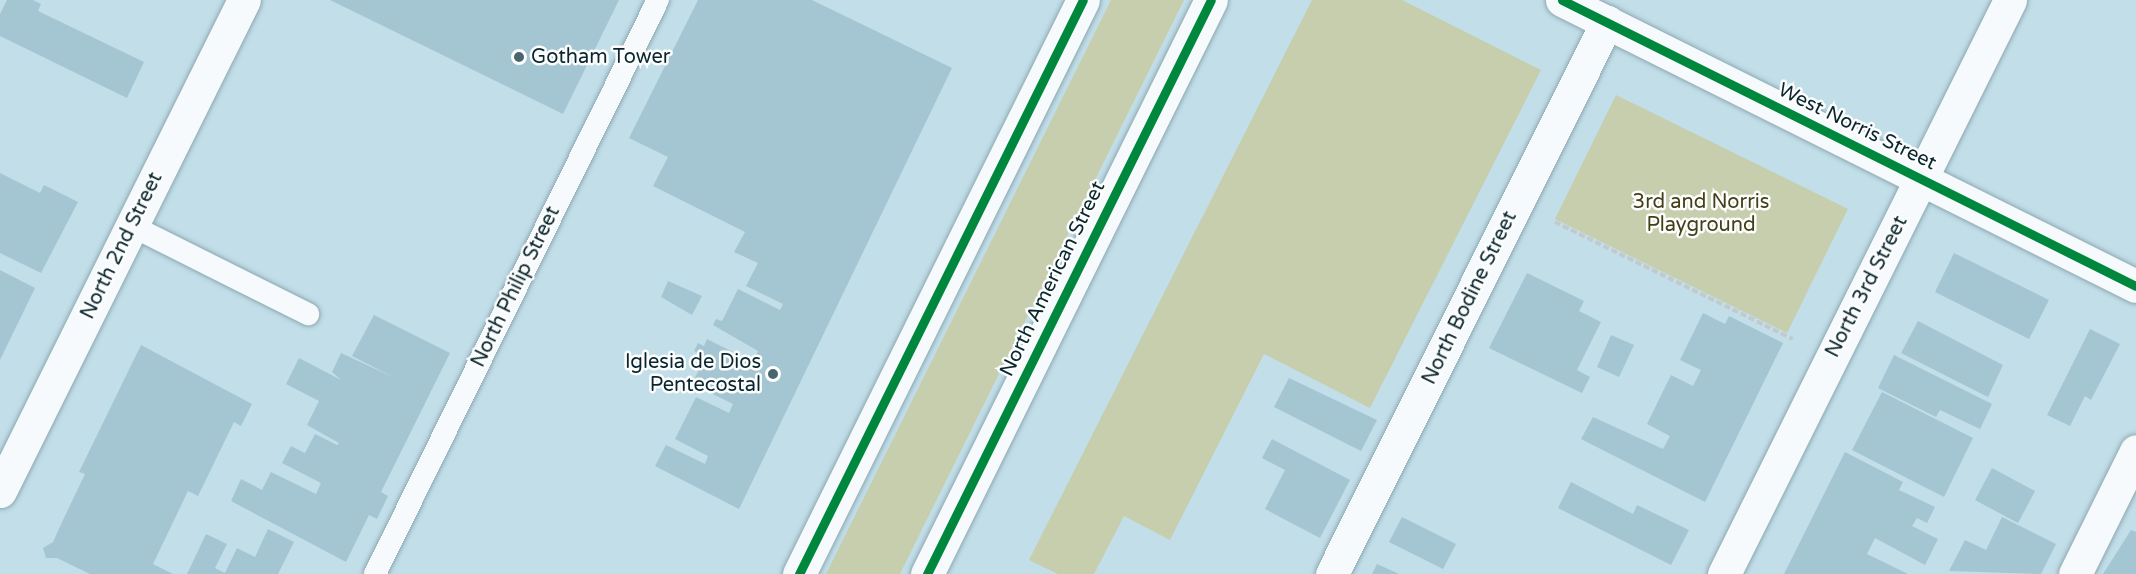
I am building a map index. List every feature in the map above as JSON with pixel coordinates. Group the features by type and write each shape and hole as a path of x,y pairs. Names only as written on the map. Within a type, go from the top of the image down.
{"street":[{"name":"North 2nd Street","path":"0,491 244,0"},
{"path":"799,574 1083,0"},
{"name":"North American Street","path":"927,574 1211,0"},
{"name":"West Norris Street","path":"1562,0 2136,286"},
{"name":"North 3rd Street","path":"1724,574 2010,0"},
{"name":"North Bodine Street","path":"1332,574 1607,22"},
{"path":"2074,574 2136,451"}],"lane":[{"name":"North Philip Street","path":"375,574 658,0"},
{"path":"132,226 308,314"}],"path":[{"path":"1517,204 1832,358"}],"green space":[{"path":"1111,0 1184,0 900,574 826,574"},
{"path":"1312,0 1402,0 1541,70 1370,408 1264,354 1170,540 1124,516 1094,574 1058,574 1029,560"},
{"name":"3rd and Norris Playground","path":"1616,95 1848,209 1787,333 1555,219"}],"building":[{"path":"7,0 33,0 41,4 38,11 144,62 127,98 0,36 0,14"},
{"name":"Gotham Tower","path":"330,0 619,0 563,114"},
{"path":"698,0 812,0 952,68 739,509 655,466 666,445 705,464 708,456 675,439 696,397 729,413 733,404 692,384 702,364 697,361 700,354 694,351 698,343 704,346 707,339 753,362 758,351 713,325 716,319 722,321 738,289 780,310 783,304 746,286 758,263 734,252 745,232 653,186 668,157 629,138"},
{"path":"0,173 40,193 44,185 78,202 41,273 0,253"},
{"path":"1954,253 2049,300 2029,339 1935,292"},
{"path":"0,270 35,288 0,360"},
{"path":"1527,273 1584,301 1579,311 1601,322 1577,370 1590,377 1582,393 1489,348"},
{"path":"668,281 702,296 692,315 661,297"},
{"path":"1703,313 1725,324 1729,316 1783,343 1705,502 1581,439 1593,417 1663,449 1670,436 1647,424 1671,375 1693,386 1701,370 1680,360"},
{"path":"374,315 450,353 381,492 388,496 377,519 369,515 346,562 231,501 241,479 262,490 271,472 316,494 321,483 282,463 291,446 305,453 315,434 337,445 339,443 307,425 319,401 286,384 299,358 341,380 332,372 341,353 395,378 352,356"},
{"path":"1918,321 2003,365 1988,397 1901,353"},
{"path":"2090,329 2120,344 2091,400 2085,396 2070,426 2047,415"},
{"path":"1611,335 1634,345 1619,377 1597,367"},
{"path":"141,345 252,404 241,426 234,422 198,496 188,491 153,564 173,574 90,574 57,558 46,558 43,548 53,542 85,474 79,472"},
{"path":"1894,355 1992,404 1980,429 1940,410 1936,417 1878,388"},
{"path":"1289,378 1377,420 1361,451 1274,407"},
{"path":"1882,392 1973,438 1944,497 1852,450"},
{"path":"1272,439 1350,480 1320,538 1265,509 1285,470 1262,458"},
{"path":"1845,452 1903,482 1899,490 1935,507 1927,523 1917,518 1912,526 1938,539 1925,565 1875,538 1867,554 1908,574 1784,574"},
{"path":"1992,468 2035,491 2018,523 1975,500"},
{"path":"1571,482 1633,514 1637,505 1689,530 1671,565 1558,508"},
{"path":"1402,517 1456,544 1443,569 1389,542"},
{"path":"2002,517 2056,544 2041,574 1949,571 1965,540 1986,550"},
{"path":"268,529 294,542 278,574 187,574 206,534 227,544 215,568 225,573 237,548 255,557"},
{"path":"2131,530 2136,532 2136,574 2103,574"},
{"path":"1377,564 1399,574 1372,574"}],"cycle path":[{"path":"799,574 1083,0"},
{"path":"927,574 1211,0"},
{"path":"1562,0 2136,286"}],"place":[{"name":"Gotham Tower","path":"519,57"},
{"name":"Iglesia de Dios Pentecostal","path":"773,374"}]}
